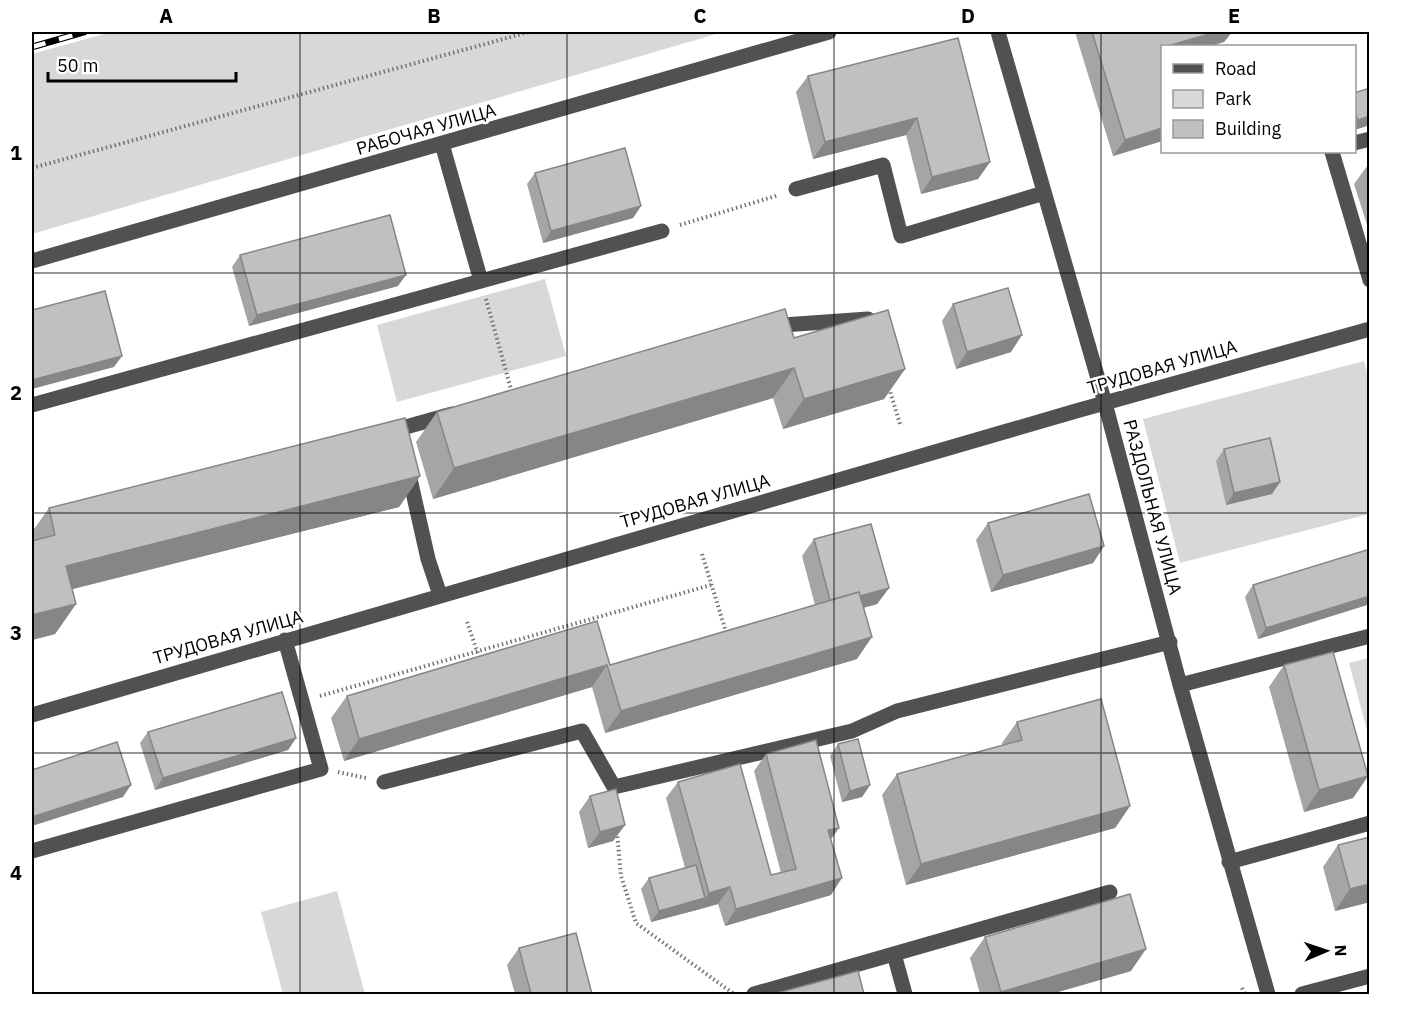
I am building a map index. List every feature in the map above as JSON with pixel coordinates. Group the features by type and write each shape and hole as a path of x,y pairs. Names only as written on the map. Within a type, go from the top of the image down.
{"street":[{"name":"РАБОЧАЯ УЛИЦА","path":"32,261 830,32"},
{"name":"РАЗДОЛЬНАЯ УЛИЦА","path":"998,32 1105,403 1180,685 1268,994"},
{"path":"442,144 481,281"},
{"path":"1332,153 1370,280"},
{"path":"796,189 883,165 901,236 1044,193"},
{"path":"32,405 662,231"},
{"path":"755,329 868,319"},
{"name":"ТРУДОВАЯ УЛИЦА","path":"32,715 1105,403 1370,329"},
{"path":"376,435 402,439 468,409"},
{"path":"402,439 428,559 440,595"},
{"path":"1180,685 1370,636"},
{"path":"32,851 321,769 285,640"},
{"path":"384,782 582,731 614,787 852,730 897,711 1170,642"},
{"path":"1229,862 1370,823"},
{"path":"754,994 1110,892"},
{"path":"894,954 905,994"},
{"path":"1302,994 1370,976"}],"path":[{"path":"32,168 529,32"},
{"path":"662,231 796,189"},
{"path":"481,281 513,397"},
{"path":"887,382 900,424"},
{"path":"702,554 727,636"},
{"path":"302,701 478,653 711,585"},
{"path":"467,621 480,663"},
{"path":"321,769 384,782"},
{"path":"616,820 621,876 636,923 734,994"},
{"path":"1242,988 1245,994"}],"green space":[{"path":"111,32 723,32 32,234 32,54"},
{"path":"545,279 566,356 397,402 377,325"},
{"path":"1364,361 1370,383 1369,514 1180,563 1143,419"},
{"path":"1370,658 1369,738 1349,663"},
{"path":"337,891 365,994 283,994 261,912"}],"building":[{"path":"1092,32 1216,32 1171,45 1161,45 1161,128 1125,140"},
{"path":"958,38 990,162 932,177 917,118 825,142 808,76"},
{"path":"1370,88 1370,116 1358,120 1356,115 1356,92"},
{"path":"625,148 641,206 551,231 535,173"},
{"path":"390,215 406,275 257,315 240,255"},
{"path":"1008,288 1022,335 967,352 953,304"},
{"path":"105,291 122,356 32,380 32,310"},
{"path":"785,309 794,338 888,310 905,369 804,399 794,368 454,468 437,412"},
{"path":"405,418 420,476 66,566 76,604 32,615 32,541 55,535 49,508"},
{"path":"1270,438 1280,482 1234,493 1224,449"},
{"path":"1089,494 1104,546 1003,575 988,523"},
{"path":"871,524 889,588 860,596 859,592 830,600 814,539"},
{"path":"1370,549 1370,596 1266,628 1253,585"},
{"path":"859,592 872,637 621,711 607,665 359,739 347,696 597,621 610,665"},
{"path":"1333,652 1368,776 1319,790 1284,665"},
{"path":"282,692 296,738 163,778 148,732"},
{"path":"1101,699 1130,806 921,864 897,774 1022,740 1017,722"},
{"path":"858,739 870,785 850,791 838,744"},
{"path":"816,740 839,828 828,830 842,878 736,909 730,887 709,893 678,782 740,764 771,875 796,869 766,754"},
{"path":"117,742 131,785 32,817 32,770"},
{"path":"616,789 625,825 600,832 590,796"},
{"path":"1370,837 1370,884 1350,889 1338,845"},
{"path":"696,865 705,898 659,911 649,878"},
{"path":"1130,894 1146,949 1001,992 985,937"},
{"path":"576,933 592,994 531,994 519,948"},
{"path":"858,971 864,994 774,994"}],"railway":[{"path":"32,47 84,32"}]}
